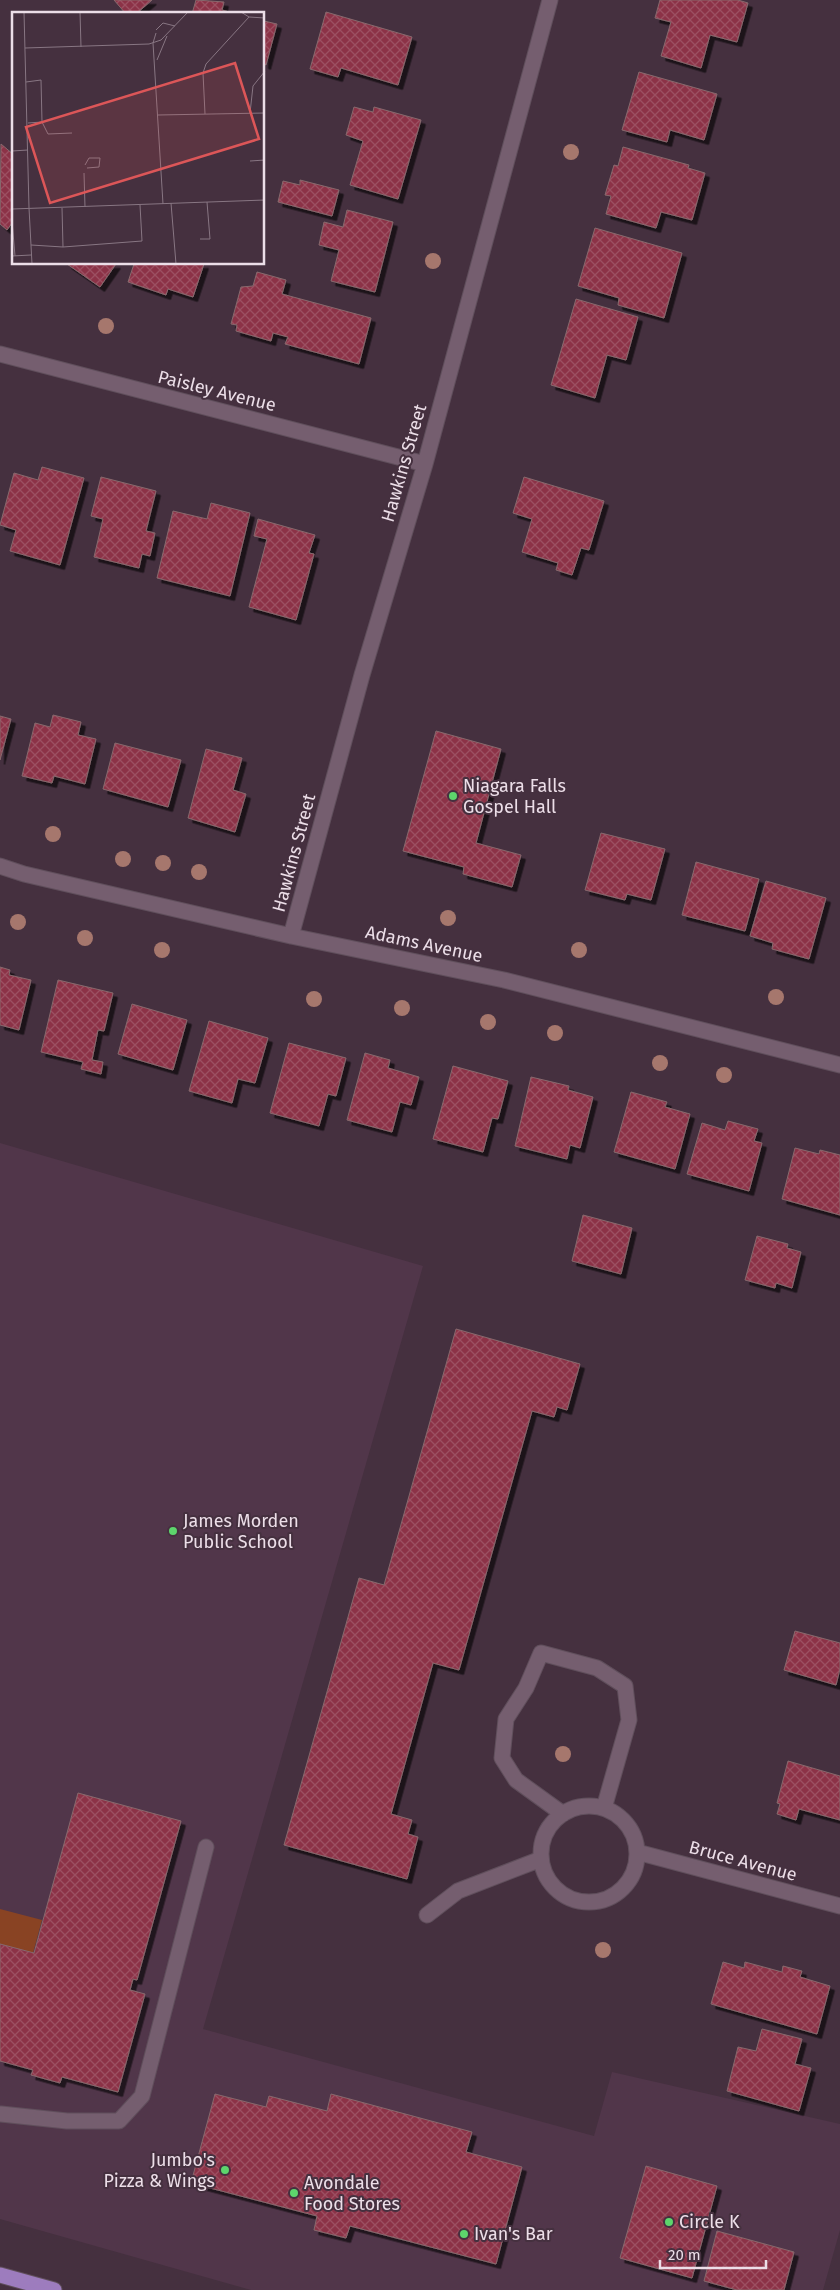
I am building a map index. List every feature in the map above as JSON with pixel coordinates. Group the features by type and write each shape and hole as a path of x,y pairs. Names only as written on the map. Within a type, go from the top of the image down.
{"main road":[{"path":"0,2275 54,2290"}],"street":[{"name":"Hawkins Street","path":"290,936 362,675 424,464 544,2"},
{"name":"Paisley Avenue","path":"0,354 424,464"},
{"name":"Adams Avenue","path":"0,866 24,874 290,936 504,980 840,1065"},
{"path":"563,1814 516,1780 502,1758 506,1719 526,1688 541,1653 597,1668 625,1686 629,1720 604,1808"},
{"path":"590,1806 604,1808 617,1815 627,1825 634,1838 637,1852 634,1868 627,1883 615,1894 601,1901 584,1902 568,1898 555,1888 546,1875 541,1859 546,1833 553,1822 563,1814 590,1806"},
{"path":"0,2115 67,2121 119,2121 142,2096 206,1848"},
{"name":"Bruce Avenue","path":"637,1852 840,1906"},
{"path":"427,1915 458,1891 541,1859"}],"shaded area":[{"name":"James Morden Public School","path":"0,1143 423,1266 203,2029 594,2136 612,2072 840,2124 840,2230 823,2290 251,2290 0,2219"},
{"path":"0,1909 42,1920 33,1953 0,1944"}],"building":[{"path":"114,0 152,0 138,12 124,12"},
{"path":"196,0 224,2 222,10 229,12 193,12"},
{"path":"660,0 738,0 748,3 737,42 710,35 701,68 661,56 671,22 655,18"},
{"path":"326,12 412,37 398,85 341,68 338,77 310,69"},
{"path":"265,21 277,24 265,64"},
{"path":"639,72 717,94 704,140 670,130 667,142 622,130"},
{"path":"354,107 373,112 374,107 421,120 398,199 350,185 363,141 346,135"},
{"path":"1,144 12,153 12,223 7,230 0,224"},
{"path":"623,147 689,165 688,168 705,173 692,220 661,212 656,228 606,214 611,196 605,195 614,165 618,166"},
{"path":"300,180 339,190 332,216 278,202 283,181 300,185"},
{"path":"347,210 393,222 375,292 331,281 339,250 319,245 324,222 343,227"},
{"path":"595,228 682,253 664,318 618,305 619,298 578,286"},
{"path":"68,265 115,265 100,287"},
{"path":"134,265 204,265 193,297 168,289 166,295 128,282"},
{"path":"257,272 286,280 282,294 371,318 359,364 285,344 288,337 273,333 271,341 236,331 237,325 231,324 241,287 253,286"},
{"path":"576,299 638,317 626,360 607,355 595,398 551,385"},
{"path":"42,467 84,478 60,565 10,551 16,530 0,525 14,473 38,480"},
{"path":"101,477 156,491 146,531 155,533 150,556 142,554 139,568 94,557 103,519 91,516"},
{"path":"524,477 604,501 589,550 581,548 572,575 556,570 558,563 522,552 532,519 513,513"},
{"path":"211,503 250,513 230,596 157,578 173,511 207,519"},
{"path":"258,519 315,535 309,553 314,554 296,620 249,607 267,539 254,536"},
{"path":"53,715 81,722 78,735 96,739 85,784 54,776 52,783 22,776 35,723 50,727"},
{"path":"0,716 11,719 0,760"},
{"name":"Niagara Falls Gospel Hall","path":"436,731 501,749 476,843 521,855 512,887 463,874 464,867 403,851"},
{"path":"115,743 181,760 168,807 103,789"},
{"path":"206,749 242,758 233,790 246,794 235,832 188,818"},
{"path":"601,833 665,849 651,900 627,894 625,900 585,890"},
{"path":"696,862 759,879 745,931 682,915"},
{"path":"766,881 826,898 809,959 772,949 773,943 750,936"},
{"path":"0,967 10,970 9,975 31,980 19,1030 0,1025"},
{"path":"58,980 113,993 104,1031 98,1030 92,1060 103,1062 101,1074 81,1069 83,1062 41,1052"},
{"path":"132,1004 187,1020 173,1070 118,1054"},
{"path":"209,1021 268,1038 255,1083 238,1079 232,1103 189,1091"},
{"path":"289,1043 346,1058 336,1096 328,1094 319,1126 270,1113"},
{"path":"365,1053 390,1060 388,1068 419,1077 411,1105 400,1102 392,1132 347,1120"},
{"path":"453,1066 508,1081 498,1119 492,1118 483,1152 433,1139"},
{"path":"531,1077 569,1086 568,1090 593,1097 580,1148 570,1145 567,1159 515,1146"},
{"path":"631,1092 667,1102 665,1107 690,1114 675,1169 614,1152"},
{"path":"728,1121 758,1129 754,1141 762,1143 749,1191 687,1174 702,1123 725,1130"},
{"path":"795,1148 819,1154 820,1150 840,1155 840,1215 782,1199"},
{"path":"583,1215 632,1228 621,1274 572,1261"},
{"path":"757,1236 788,1244 787,1248 801,1252 792,1288 776,1283 775,1288 745,1280"},
{"path":"456,1329 580,1364 567,1410 557,1407 554,1417 532,1411 459,1670 433,1663 391,1814 412,1820 408,1834 418,1837 407,1879 284,1845 359,1578 384,1585"},
{"path":"795,1631 840,1643 840,1669 836,1685 784,1670"},
{"path":"788,1761 840,1776 840,1820 799,1809 796,1820 777,1814 780,1804 777,1803"},
{"path":"78,1793 181,1821 137,1980 133,1979 130,1990 145,1994 118,2092 62,2077 60,2083 31,2075 33,2070 0,2061 0,1944 34,1953"},
{"path":"723,1962 744,1968 745,1962 782,1972 783,1966 802,1971 800,1977 830,1986 817,2034 711,2004"},
{"path":"762,2029 802,2039 795,2064 811,2068 799,2111 727,2091 738,2047 756,2051"},
{"path":"215,2094 266,2107 269,2096 327,2111 331,2094 472,2132 466,2152 522,2167 496,2264 350,2226 346,2238 314,2230 317,2216 191,2183"},
{"name":"Circle K","path":"646,2166 717,2186 692,2278 620,2258"},
{"path":"717,2231 794,2252 784,2290 737,2290 704,2281"}],"place":[{"name":"Niagara Falls Gospel Hall","path":"453,796"},
{"name":"James Morden Public School","path":"173,1531"},
{"name":"Jumbo's Pizza & Wings","path":"225,2170"},
{"name":"Avondale Food Stores","path":"294,2193"},
{"name":"Circle K","path":"669,2222"},
{"name":"Ivan's Bar","path":"464,2234"}]}
